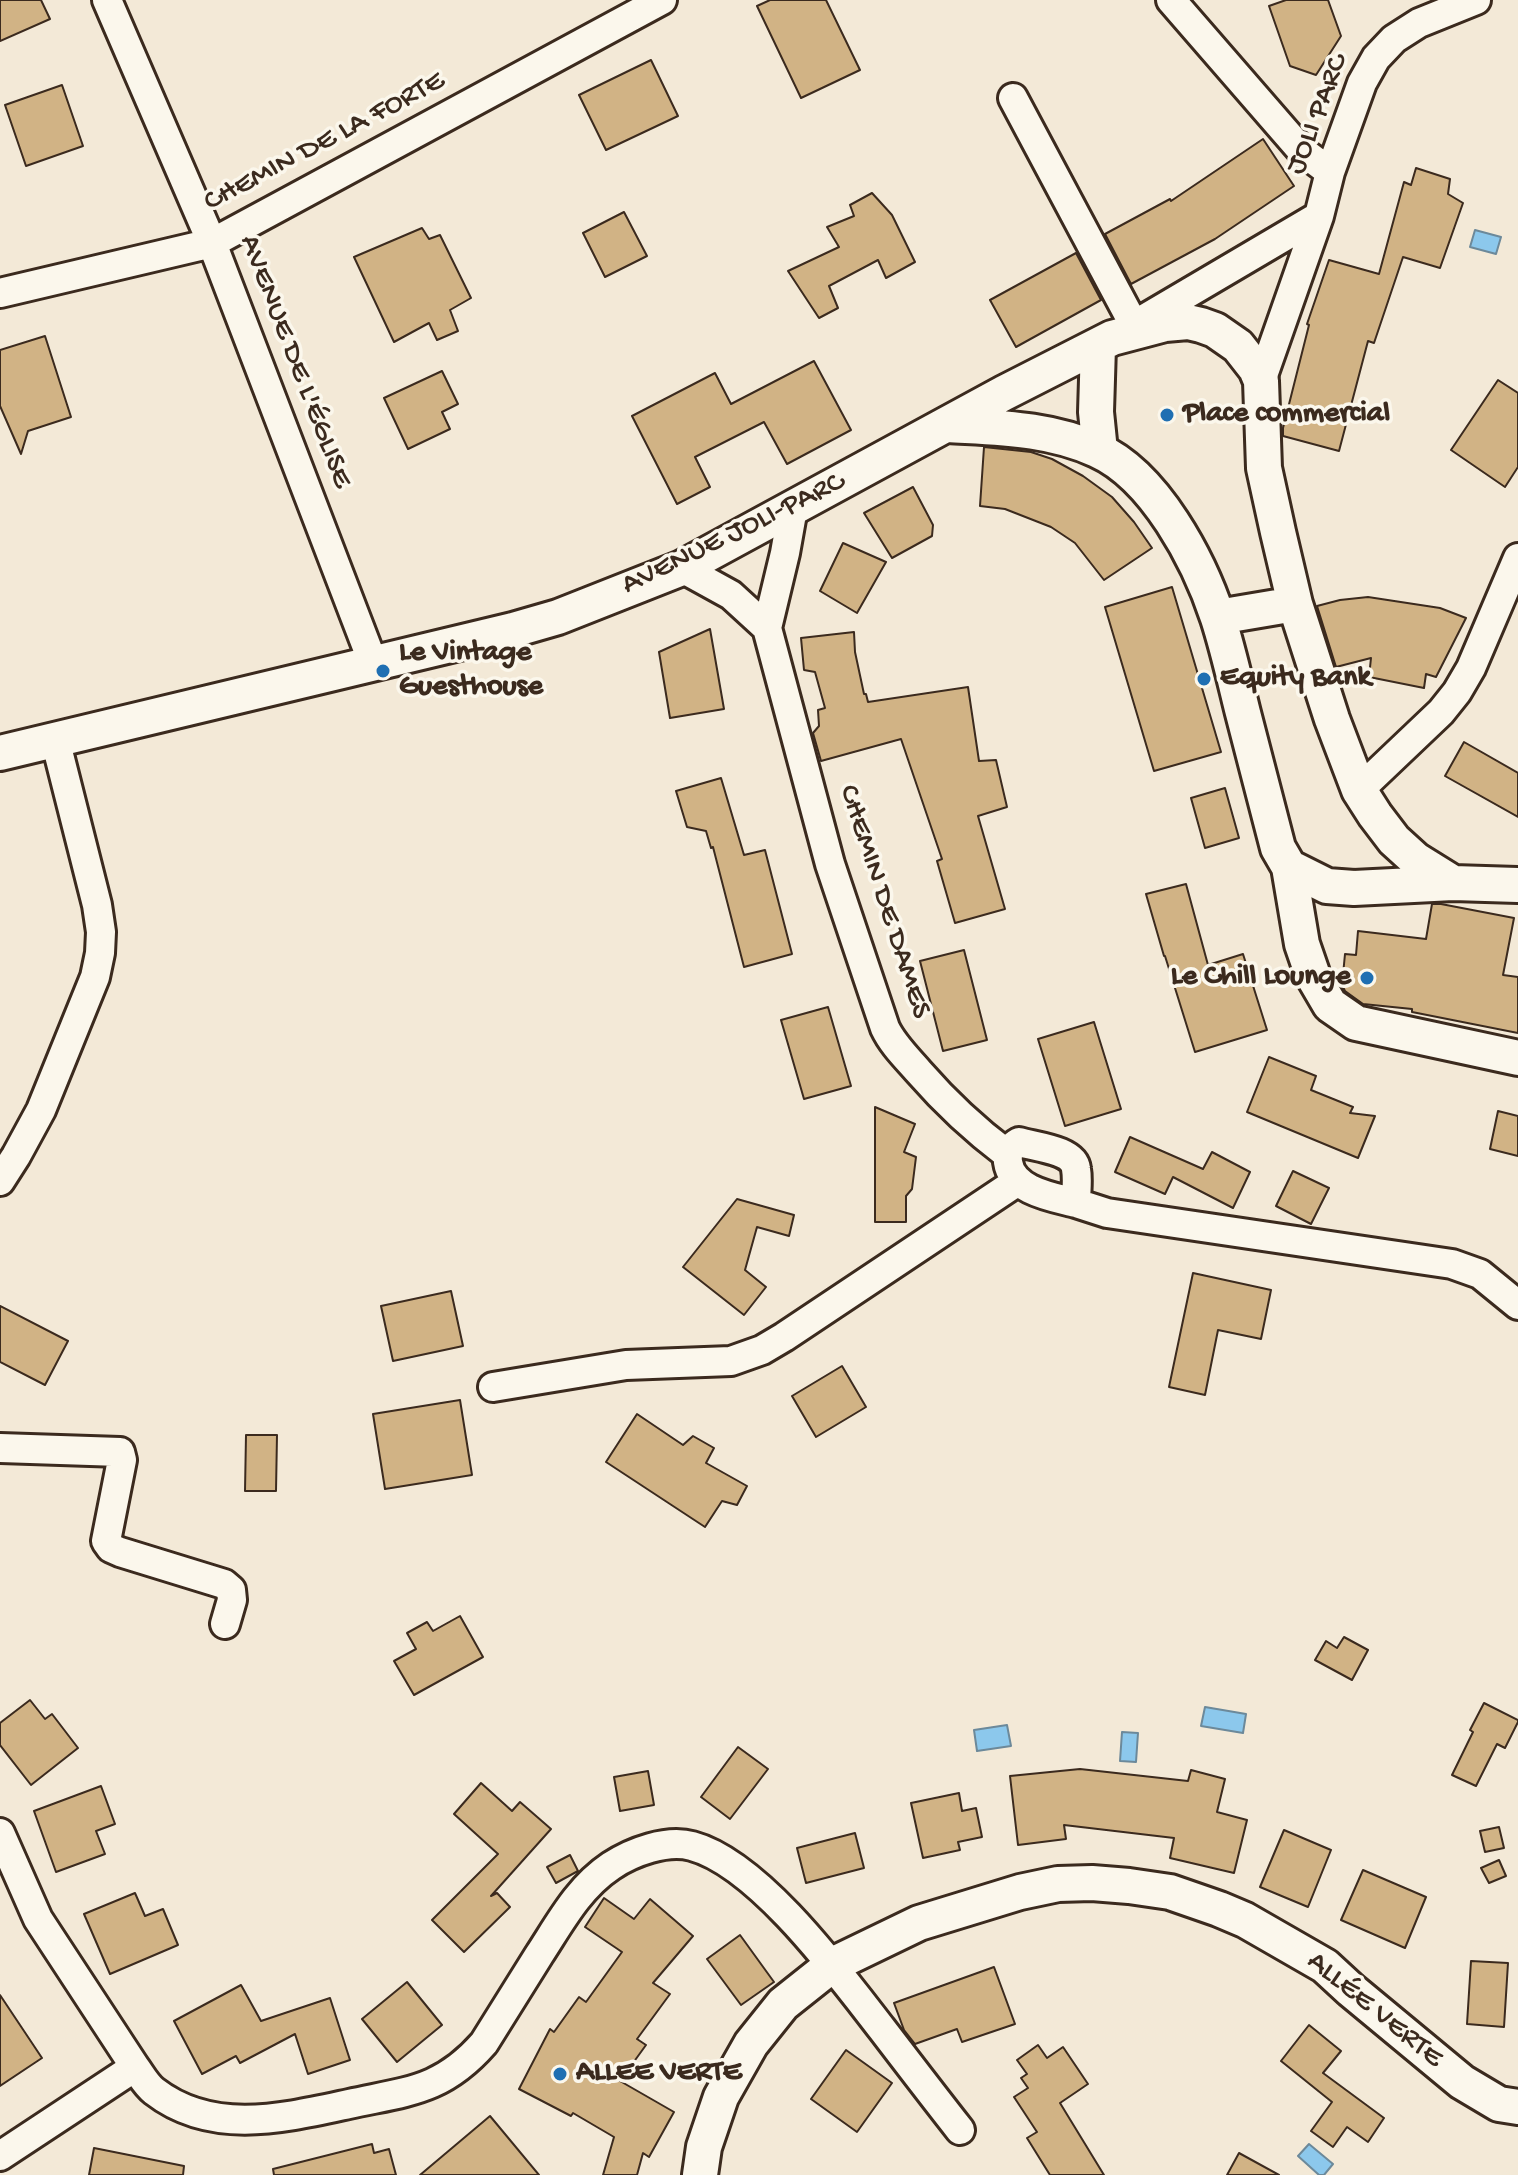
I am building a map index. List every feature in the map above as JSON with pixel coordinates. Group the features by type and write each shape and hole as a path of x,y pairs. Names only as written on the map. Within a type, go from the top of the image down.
{"street":[{"name":"AVENUE DE L'ÉGLISE","path":"107,0 212,243 373,663"},
{"name":"CHEMIN DE LA FORTE","path":"0,293 212,243 662,0"},
{"path":"1171,0 1302,151 1330,172"},
{"name":"JOLI PARC","path":"1261,381 1319,216 1330,172 1362,83 1376,58 1394,39 1419,23 1476,0"},
{"path":"1013,98 1115,336 1096,412 1100,451"},
{"path":"1115,336 1319,216"},
{"name":"AVENUE JOLI-PARC","path":"0,753 536,624 682,568 1115,336 1165,324 1188,322 1201,325 1215,330 1238,346 1252,362 1261,381"},
{"path":"1261,381 1264,468 1295,604 1332,719 1359,790 1394,840 1416,860 1453,883"},
{"path":"948,425 1024,429 1063,436 1100,451 1129,470 1155,497 1178,529 1218,617 1278,848 1289,867 1302,944 1313,976 1330,1005 1356,1023 1518,1058"},
{"path":"682,568 731,595 767,628 793,508"},
{"path":"1359,790 1441,712 1457,692 1471,668 1518,558"},
{"path":"1218,617 1295,604"},
{"name":"CHEMIN DE DAMES","path":"767,628 830,864 891,1041 979,1133 1007,1154"},
{"path":"0,1181 41,1110 95,977 100,953 97,905 55,739"},
{"path":"1289,867 1327,886 1518,885"},
{"path":"1076,1203 1073,1159 1019,1142 1011,1146 1007,1154 1009,1170 1018,1181 1041,1193 1107,1213 1452,1264 1480,1274 1518,1305"},
{"path":"493,1387 626,1365 731,1361 747,1357 784,1337 1018,1181"},
{"path":"0,1448 120,1452 122,1460 106,1541 111,1548 120,1552 224,1584 231,1590 232,1600 225,1624"},
{"path":"0,1833 38,1919 152,2090 177,2105 210,2117 243,2121 279,2119 420,2089 442,2080 484,2043 575,1900 594,1879 612,1865 645,1850 666,1845 690,1845 737,1871 767,1894 832,1965 960,2130"},
{"name":"ALLÉE VERTE","path":"700,2175 704,2147 721,2097 745,2054 783,2004 832,1965 919,1923 1020,1892 1058,1884 1092,1883 1170,1892 1245,1920 1325,1966 1462,2082 1499,2104 1518,2107"},
{"path":"0,2156 135,2067"}],"water":[{"path":"1475,230 1501,237 1496,254 1470,247"},
{"path":"1205,1707 1246,1714 1243,1733 1201,1726"},
{"path":"1007,1725 1011,1746 977,1751 974,1730"},
{"path":"1122,1732 1138,1733 1136,1762 1120,1761"},
{"path":"1309,2144 1333,2164 1324,2175 1319,2175 1298,2156"}],"building":[{"path":"0,0 41,0 50,19 0,41"},
{"path":"770,0 826,0 860,70 801,98 757,6"},
{"path":"1286,0 1328,0 1341,36 1316,75 1290,66 1269,6"},
{"path":"651,60 678,116 606,150 579,95"},
{"path":"62,85 83,146 26,166 5,105"},
{"path":"1263,139 1294,186 1215,239 1131,284 1105,234 1171,201"},
{"path":"1416,168 1450,179 1448,194 1463,203 1440,268 1403,257 1374,343 1368,341 1339,451 1283,436 1307,324 1329,260 1379,274 1404,182 1411,185"},
{"path":"872,193 892,215 915,262 886,278 878,260 829,286 838,308 819,318 788,271 839,247 827,227 854,216 850,205"},
{"path":"624,212 647,256 605,277 583,233"},
{"path":"422,228 429,239 440,235 471,298 450,310 458,331 437,340 429,323 394,342 354,257"},
{"path":"1076,253 1101,300 1016,347 990,300"},
{"path":"45,336 71,417 28,431 21,454 0,406 0,350"},
{"path":"814,361 851,430 787,464 764,422 695,457 710,487 677,504 632,416 715,373 731,404"},
{"path":"442,371 458,404 442,412 450,429 408,449 384,398"},
{"path":"1498,380 1518,393 1518,467 1505,487 1451,450"},
{"path":"984,447 1031,452 1052,459 1083,476 1112,497 1152,548 1104,580 1075,543 1051,527 1005,509 980,506"},
{"path":"913,487 933,525 932,536 892,558 864,513"},
{"path":"843,543 886,562 857,613 820,591"},
{"path":"1172,587 1221,752 1154,771 1105,607"},
{"path":"1368,597 1440,608 1466,618 1436,677 1426,674 1424,688 1369,677 1371,658 1336,667 1317,606"},
{"path":"710,629 724,709 670,718 659,652"},
{"path":"854,632 855,652 868,702 968,687 979,761 996,760 1007,807 978,816 1005,909 955,923 937,861 942,859 901,739 821,761 813,733 819,726 818,710 825,708 815,672 804,670 801,638"},
{"path":"1464,742 1518,773 1518,817 1445,776"},
{"path":"721,778 744,855 765,850 792,954 744,967 713,847 706,831 687,827 676,791"},
{"path":"1225,788 1239,838 1205,848 1191,798"},
{"path":"1186,884 1208,965 1243,954 1267,1030 1195,1052 1146,894"},
{"path":"1432,904 1514,918 1503,975 1518,977 1518,1033 1412,1012 1412,1009 1363,1004 1345,991 1342,985 1345,954 1356,955 1358,931 1426,939"},
{"path":"964,950 987,1040 943,1051 920,961"},
{"path":"828,1007 851,1086 804,1099 781,1020"},
{"path":"1094,1022 1121,1109 1065,1126 1038,1039"},
{"path":"1269,1057 1316,1076 1311,1090 1353,1107 1350,1113 1375,1116 1358,1158 1247,1112"},
{"path":"875,1107 915,1124 904,1152 916,1157 912,1189 906,1196 906,1222 875,1222"},
{"path":"1498,1111 1518,1116 1518,1156 1490,1149"},
{"path":"1130,1137 1203,1169 1212,1152 1250,1172 1233,1208 1173,1177 1165,1194 1115,1172"},
{"path":"1293,1171 1329,1188 1311,1224 1276,1206"},
{"path":"737,1199 794,1215 789,1236 757,1227 745,1270 766,1287 744,1315 683,1267"},
{"path":"1193,1273 1271,1290 1261,1339 1218,1330 1205,1395 1169,1387"},
{"path":"451,1291 463,1346 393,1361 381,1306"},
{"path":"0,1306 68,1341 45,1385 0,1362"},
{"path":"842,1366 866,1407 816,1437 792,1396"},
{"path":"460,1400 472,1475 385,1489 373,1414"},
{"path":"637,1414 683,1445 693,1436 714,1448 706,1463 747,1486 737,1505 722,1501 705,1527 606,1462"},
{"path":"246,1435 277,1435 276,1491 245,1491"},
{"path":"460,1616 483,1657 414,1695 394,1661 416,1649 407,1633 427,1622 433,1631"},
{"path":"1344,1637 1368,1650 1352,1680 1315,1660 1326,1641 1337,1648"},
{"path":"30,1700 45,1719 52,1714 78,1748 31,1785 0,1745 0,1723"},
{"path":"1484,1703 1518,1722 1505,1748 1497,1744 1476,1786 1452,1775"},
{"path":"738,1747 768,1769 730,1819 701,1797"},
{"path":"1080,1769 1188,1781 1191,1770 1225,1779 1217,1812 1247,1820 1234,1873 1170,1858 1174,1838 1064,1825 1066,1839 1018,1845 1010,1776"},
{"path":"648,1771 654,1805 620,1811 614,1777"},
{"path":"481,1783 512,1811 520,1802 551,1829 491,1896 497,1893 510,1907 464,1952 432,1920 498,1854 454,1814"},
{"path":"101,1786 115,1824 96,1831 105,1854 56,1872 34,1811"},
{"path":"959,1793 962,1811 976,1808 982,1837 958,1842 960,1850 923,1858 911,1803"},
{"path":"1499,1827 1504,1848 1485,1852 1480,1831"},
{"path":"1284,1830 1331,1850 1308,1907 1260,1887"},
{"path":"855,1833 864,1868 806,1883 797,1848"},
{"path":"570,1855 578,1871 556,1883 547,1867"},
{"path":"1499,1860 1506,1876 1489,1883 1481,1868"},
{"path":"1363,1870 1426,1897 1405,1948 1341,1920"},
{"path":"135,1893 145,1916 163,1909 178,1945 110,1974 84,1914"},
{"path":"604,1898 634,1919 650,1899 693,1936 653,1983 670,1994 637,2039 646,2045 620,2081 674,2112 649,2157 643,2153 637,2175 603,2175 614,2137 573,2113 571,2116 519,2089 550,2029 554,2032 579,1997 586,2002 622,1952 585,1927"},
{"path":"740,1935 774,1982 741,2005 707,1959"},
{"path":"1471,1961 1508,1963 1504,2027 1467,2024"},
{"path":"994,1967 1015,2024 962,2042 957,2029 915,2044 904,2030 894,2003"},
{"path":"407,1982 442,2025 397,2062 362,2019"},
{"path":"241,1985 261,2021 330,1998 350,2060 308,2074 295,2034 240,2063 236,2056 202,2074 174,2021"},
{"path":"0,1995 42,2058 0,2086"},
{"path":"1309,2025 1341,2051 1323,2073 1384,2118 1368,2142 1347,2127 1333,2147 1311,2131 1332,2102 1281,2061"},
{"path":"1038,2045 1047,2058 1063,2047 1088,2084 1060,2103 1104,2175 1050,2175 1027,2138 1037,2132 1014,2097 1028,2088 1021,2078 1027,2074 1017,2060"},
{"path":"846,2050 892,2083 857,2132 811,2099"},
{"path":"490,2116 539,2175 420,2175"},
{"path":"372,2144 374,2153 389,2149 396,2175 274,2175 273,2169"},
{"path":"94,2148 184,2166 183,2175 89,2175"},
{"path":"1239,2153 1279,2175 1227,2175"}],"place":[{"name":"Place commercial","path":"1167,415"},
{"name":"Le Vintage Guesthouse","path":"383,671"},
{"name":"Equity Bank","path":"1204,679"},
{"name":"Le Chill Lounge","path":"1367,978"},
{"name":"ALLEE VERTE","path":"560,2074"}]}
